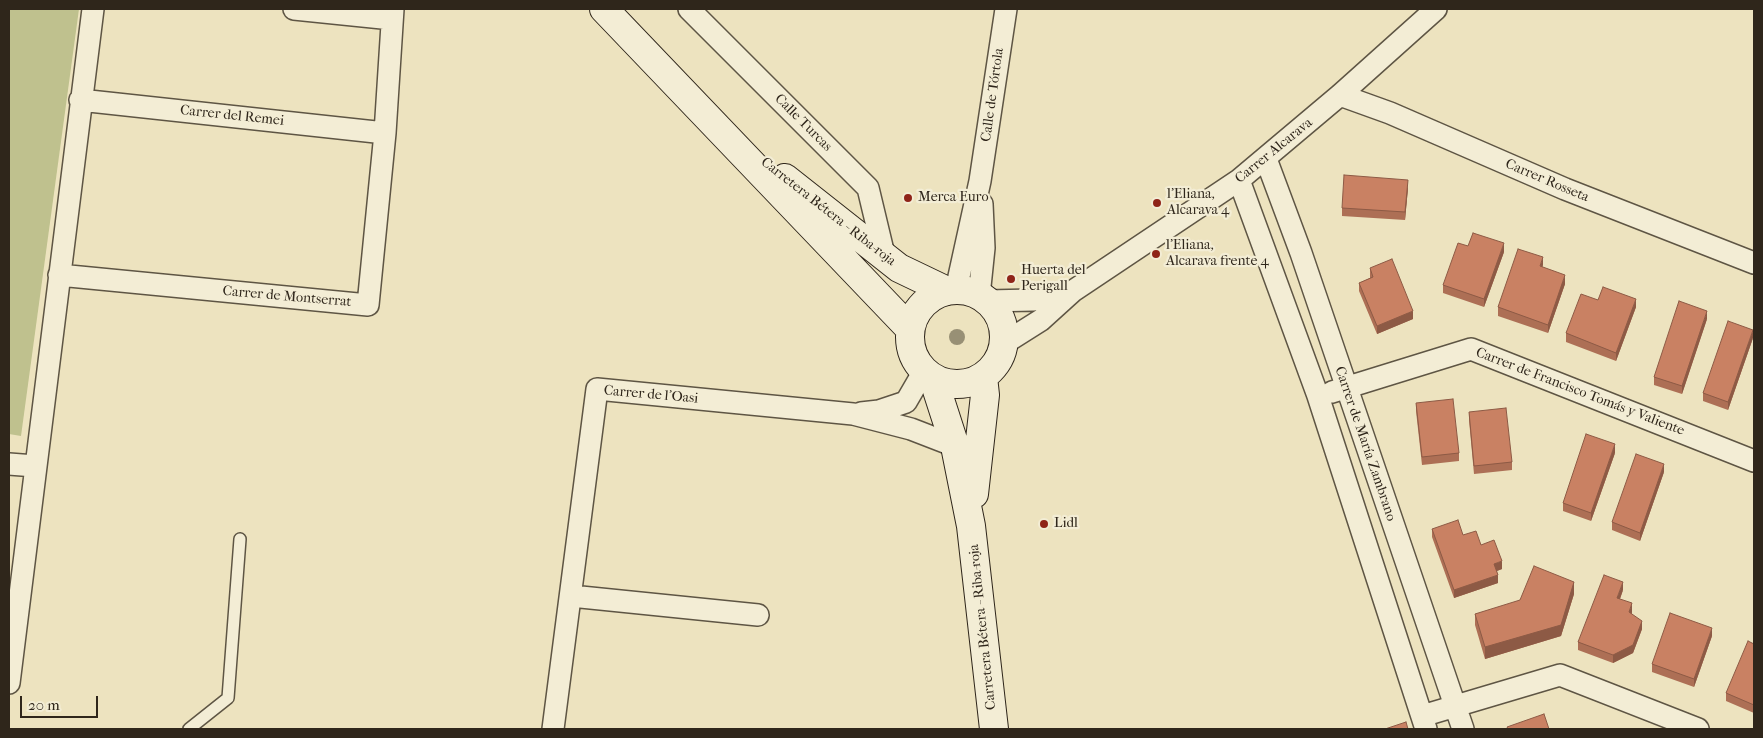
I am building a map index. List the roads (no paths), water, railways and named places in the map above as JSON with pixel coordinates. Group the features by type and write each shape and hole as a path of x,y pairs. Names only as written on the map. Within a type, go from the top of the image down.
{"main road":[{"name":"Carretera Bétera - Riba-roja","path":"604,9 910,329"},
{"name":"Carretera Bétera - Riba-roja","path":"715,124 899,268 967,294"},
{"path":"967,294 1001,320 1004,332 1003,344 997,363 983,377 971,383 958,385 945,383 928,375 915,359 910,344 910,329 915,316 923,304 934,296 967,294"},
{"name":"Carretera Bétera - Riba-roja","path":"928,375 955,446 972,526 994,729"},
{"name":"Carretera Bétera - Riba-roja","path":"972,526 980,426 985,395 983,377"}],"street":[{"path":"9,683 80,100 93,9"},
{"path":"294,9 392,14"},
{"name":"Calle Turcas","path":"689,9 868,188 884,255"},
{"name":"Calle de Tórtola","path":"967,294 984,248 980,181 1006,9"},
{"name":"Carrer Alcarava","path":"1003,344 1040,320 1073,292 1239,180 1340,95 1436,9"},
{"name":"Carrer de Montserrat","path":"59,275 368,305 385,133 392,14"},
{"name":"Carrer Rosseta","path":"1340,95 1390,113 1565,189 1754,263"},
{"name":"Carrer del Remei","path":"80,100 385,133"},
{"name":"Carrer de María Zambrano","path":"1266,159 1301,253 1463,729"},
{"name":"Carrer de María Zambrano","path":"1239,180 1318,396 1424,722"},
{"name":"Carrer Alcarava","path":"967,294 1033,300 1073,292"},
{"name":"Carrer de Francisco Tomás y Valiente","path":"1318,396 1471,349 1754,461"},
{"name":"Carrer de l'Oasi","path":"853,414 879,411 906,402 928,375"},
{"name":"Carrer de l'Oasi","path":"553,729 597,390 853,414 911,429 955,446"},
{"path":"9,464 35,466"},
{"path":"571,596 758,615"},
{"path":"1424,722 1456,706 1560,674 1698,729"}],"lane":[{"path":"189,729 228,698 240,539"}],"place":[{"name":"Merca Euro","path":"908,198"},
{"name":"l'Eliana, Alcarava 4","path":"1157,203"},
{"name":"l'Eliana, Alcarava frente 4","path":"1156,254"},
{"name":"Huerta del Perigall","path":"1011,279"},
{"name":"Lidl","path":"1044,524"}]}
